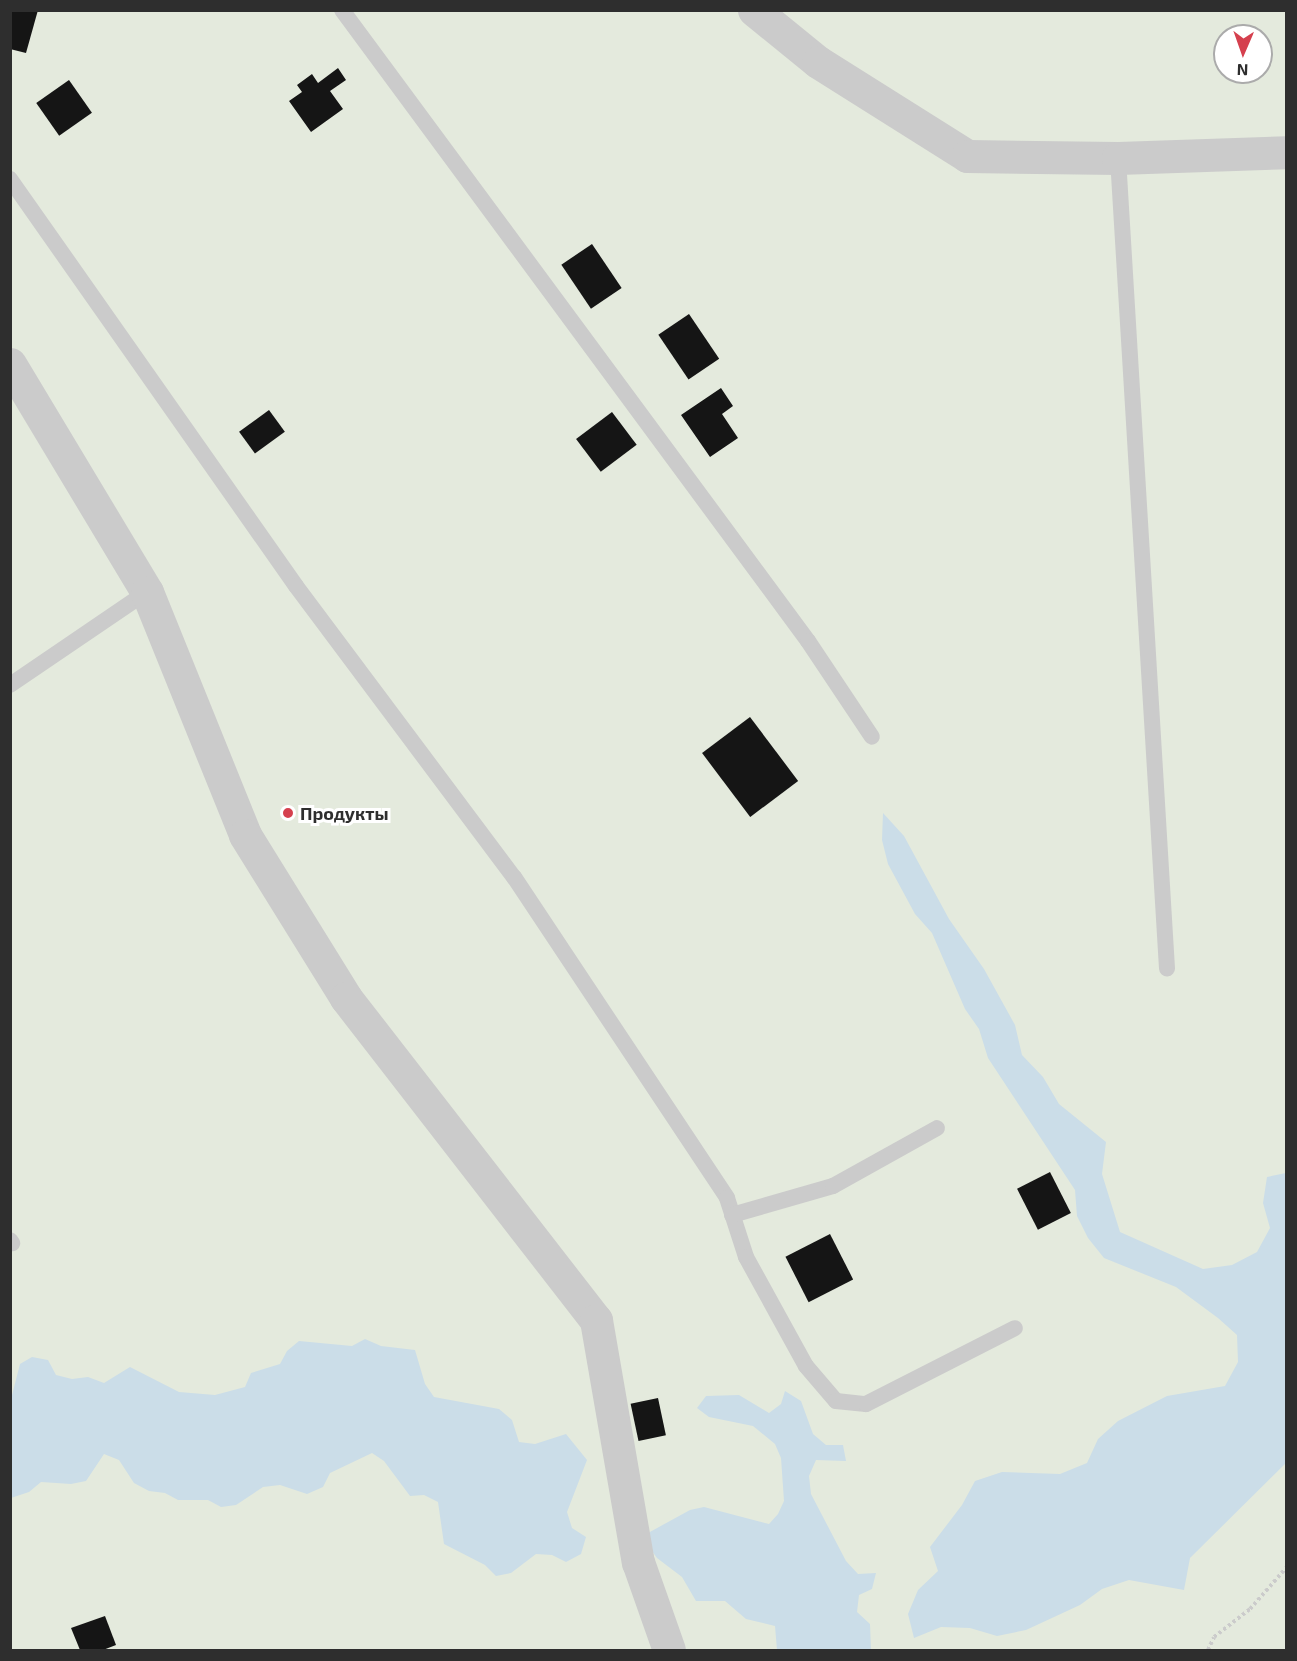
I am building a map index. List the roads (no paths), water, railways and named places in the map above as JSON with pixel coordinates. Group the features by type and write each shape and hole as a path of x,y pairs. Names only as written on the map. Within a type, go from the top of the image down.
{"street":[{"path":"754,10 818,62 967,156 1118,158 1287,152"},
{"path":"10,364 147,592 245,835 346,998 596,1320 638,1562 669,1650"}],"lane":[{"path":"342,10 808,642 872,737"},
{"path":"1118,158 1167,969"},
{"path":"10,179 296,586 514,877 727,1198 746,1257 807,1366 836,1401 866,1404 1015,1328"},
{"path":"10,685 147,592"},
{"path":"732,1215 833,1186 937,1128"}],"water":[{"path":"883,813 904,836 949,919 984,969 1015,1025 1022,1055 1043,1077 1059,1104 1106,1142 1102,1174 1120,1232 1203,1269 1232,1265 1257,1252 1270,1228 1263,1203 1267,1177 1286,1173 1286,1463 1190,1558 1184,1590 1129,1580 1102,1589 1080,1605 1026,1630 997,1636 970,1628 941,1627 914,1638 908,1614 918,1590 938,1571 930,1547 962,1505 975,1481 1002,1472 1060,1474 1087,1463 1098,1439 1118,1421 1167,1396 1225,1386 1238,1362 1237,1335 1176,1287 1104,1258 1088,1238 1077,1216 1075,1190 988,1058 979,1029 965,1009 932,933 915,914 888,864 882,840"},
{"path":"365,1339 381,1346 415,1350 425,1384 434,1397 499,1409 512,1420 519,1442 535,1444 566,1434 587,1460 567,1512 572,1528 586,1537 581,1554 566,1562 552,1555 536,1554 511,1573 496,1576 485,1565 444,1544 438,1502 424,1495 410,1496 384,1461 372,1453 330,1473 323,1487 307,1494 280,1485 263,1487 236,1505 221,1507 208,1500 178,1500 165,1493 149,1491 134,1483 119,1460 104,1454 86,1481 71,1484 41,1482 29,1492 11,1498 11,1399 20,1364 32,1357 48,1360 56,1375 72,1379 88,1377 104,1383 130,1367 179,1392 215,1395 245,1387 251,1373 280,1364 287,1351 299,1341 352,1346"},
{"path":"785,1391 801,1401 813,1434 826,1445 843,1445 846,1461 816,1460 809,1476 811,1494 846,1561 858,1574 876,1573 872,1589 859,1595 857,1612 870,1624 871,1650 777,1650 775,1626 746,1619 725,1601 696,1601 682,1577 657,1558 649,1547 648,1533 690,1510 704,1507 769,1524 778,1514 784,1501 781,1458 775,1444 753,1426 709,1417 697,1408 706,1396 739,1395 769,1413 781,1404"}],"place":[{"name":"Продукты","path":"288,813"}]}
